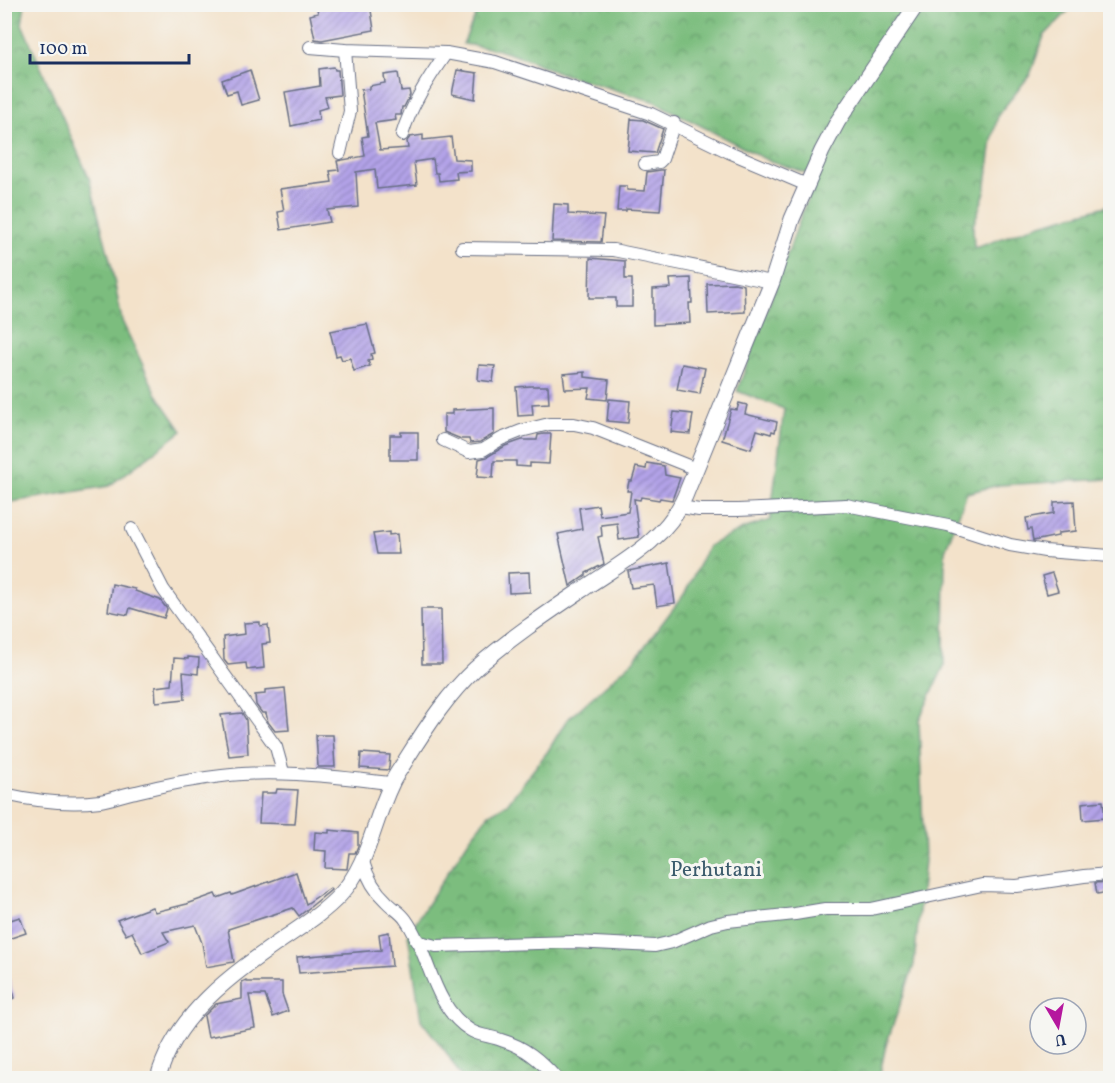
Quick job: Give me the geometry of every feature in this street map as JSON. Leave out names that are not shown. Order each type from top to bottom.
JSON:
[{"type":"street","points":[[158,1078],[172,1041],[189,1018],[223,984],[324,911],[351,883],[363,862],[391,783],[451,696],[477,667],[549,612],[632,557],[660,533],[681,507],[772,282],[792,219],[807,185],[838,120],[917,4]]},
{"type":"street","points":[[310,47],[446,53],[495,62],[674,123],[729,152],[807,185]]},
{"type":"street","points":[[340,153],[350,111],[345,50]]},
{"type":"street","points":[[402,135],[407,118],[418,97],[446,53]]},
{"type":"street","points":[[645,164],[659,162],[662,159],[674,123]]},
{"type":"street","points":[[462,248],[613,250],[772,282]]},
{"type":"street","points":[[443,440],[469,452],[483,450],[521,431],[549,424],[574,424],[593,428],[617,440],[696,469]]},
{"type":"street","points":[[681,507],[699,510],[738,510],[846,505],[948,525],[1022,547],[1110,556]]},
{"type":"street","points":[[132,528],[163,589],[276,747],[283,772]]},
{"type":"street","points":[[4,794],[47,801],[102,801],[196,779],[283,772],[391,783]]},
{"type":"street","points":[[363,862],[371,882],[385,901],[405,919],[436,987],[445,1003],[460,1021],[475,1033],[528,1051],[556,1078]]},
{"type":"street","points":[[416,941],[436,946],[574,942],[655,946],[728,921],[825,909],[871,909],[982,885],[1017,886],[1110,874]]},
{"type":"green space","points":[[25,4],[22,24],[89,178],[111,264],[122,321],[156,393],[182,431],[109,486],[5,503],[4,5]]},
{"type":"green space","name":"Perhutani","points":[[474,5],[1074,5],[1044,36],[1030,75],[998,115],[985,192],[973,226],[974,248],[1037,225],[1110,205],[1110,479],[999,485],[967,493],[945,551],[944,666],[919,720],[924,860],[914,965],[886,1045],[879,1078],[462,1078],[446,1052],[421,1020],[408,934],[470,838],[489,814],[507,804],[548,751],[566,721],[635,659],[685,593],[708,546],[743,529],[770,520],[784,409],[737,391],[811,189],[818,177],[765,159],[655,102],[560,73],[495,49],[463,44],[478,10]]},
{"type":"building","points":[[316,4],[370,4],[374,30],[322,40],[315,39],[310,15],[318,13]]},
{"type":"building","points":[[334,67],[338,70],[340,95],[325,97],[328,107],[318,110],[319,120],[291,126],[285,92],[320,86],[319,69]]},
{"type":"building","points":[[250,70],[259,100],[241,105],[237,91],[227,94],[222,80]]},
{"type":"building","points":[[457,70],[477,73],[475,99],[452,94]]},
{"type":"building","points":[[398,73],[401,91],[409,90],[410,95],[402,107],[401,115],[395,115],[396,120],[375,123],[380,150],[408,148],[407,141],[410,137],[423,135],[423,140],[451,137],[454,159],[471,160],[471,171],[456,172],[457,179],[439,181],[433,159],[414,162],[417,185],[377,189],[375,169],[356,172],[358,207],[327,210],[330,222],[281,230],[278,212],[284,211],[280,189],[332,182],[330,171],[339,170],[337,161],[365,156],[362,137],[368,136],[361,90],[385,83],[384,75]]},
{"type":"building","points":[[631,119],[643,120],[663,129],[655,153],[628,151]]},
{"type":"building","points":[[664,170],[660,211],[626,209],[626,211],[617,211],[619,186],[627,186],[627,190],[645,191],[647,172]]},
{"type":"building","points":[[554,204],[568,205],[568,214],[604,216],[601,242],[552,241]]},
{"type":"building","points":[[590,258],[625,261],[625,279],[632,279],[632,307],[616,307],[616,298],[589,298]]},
{"type":"building","points":[[691,278],[690,323],[653,325],[653,289],[671,288],[670,279]]},
{"type":"building","points":[[707,284],[744,285],[745,312],[708,314]]},
{"type":"building","points":[[367,324],[375,353],[371,354],[372,359],[368,361],[370,366],[354,371],[350,358],[342,360],[340,355],[336,356],[330,331]]},
{"type":"building","points":[[682,364],[705,368],[700,394],[677,390]]},
{"type":"building","points":[[479,365],[495,366],[493,382],[478,380]]},
{"type":"building","points":[[585,372],[585,377],[609,380],[607,400],[588,398],[590,388],[565,389],[563,374]]},
{"type":"building","points":[[548,386],[549,403],[532,404],[533,415],[518,416],[516,387]]},
{"type":"building","points":[[609,399],[630,401],[628,423],[607,421]]},
{"type":"building","points":[[739,403],[747,405],[745,414],[777,422],[775,432],[772,431],[771,434],[757,430],[751,449],[722,440],[731,409],[737,410]]},
{"type":"building","points":[[494,408],[494,434],[480,442],[470,443],[469,439],[461,439],[444,432],[444,414],[452,414],[452,410]]},
{"type":"building","points":[[674,412],[693,414],[690,434],[671,432]]},
{"type":"building","points":[[401,432],[418,432],[418,460],[390,460],[390,435],[401,435]]},
{"type":"building","points":[[551,434],[549,464],[530,463],[530,467],[516,466],[516,461],[494,461],[493,478],[477,477],[479,459],[522,440],[537,440],[538,435]]},
{"type":"building","points":[[647,463],[664,466],[665,475],[680,478],[672,500],[641,497],[640,500],[634,499],[639,537],[619,540],[617,523],[601,525],[602,536],[598,537],[604,564],[586,573],[570,586],[558,534],[582,529],[579,508],[598,505],[600,516],[628,512],[631,491],[627,491],[629,481],[632,481],[636,467],[646,469]]},
{"type":"building","points":[[1074,501],[1076,531],[1058,533],[1058,536],[1033,541],[1026,518],[1054,513],[1054,502]]},
{"type":"building","points":[[389,532],[389,535],[397,534],[399,554],[377,554],[373,534]]},
{"type":"building","points":[[669,563],[675,603],[657,606],[654,585],[631,588],[628,571]]},
{"type":"building","points":[[529,572],[530,592],[509,593],[508,573]]},
{"type":"building","points":[[1052,573],[1058,591],[1047,594],[1042,576]]},
{"type":"building","points":[[112,584],[135,589],[135,591],[160,600],[167,609],[164,618],[130,608],[128,615],[108,611]]},
{"type":"building","points":[[421,609],[441,609],[442,664],[422,664]]},
{"type":"building","points":[[260,622],[260,626],[268,625],[270,643],[262,644],[264,668],[247,670],[246,663],[228,665],[224,660],[223,637],[245,634],[244,623]]},
{"type":"building","points":[[188,657],[199,658],[198,674],[183,672],[185,699],[156,702],[155,687],[172,685],[174,658],[188,659]]},
{"type":"building","points":[[285,688],[289,730],[275,731],[268,722],[266,713],[262,713],[256,705],[255,695],[265,694],[265,690]]},
{"type":"building","points":[[242,713],[246,720],[248,754],[229,756],[221,715]]},
{"type":"building","points":[[316,735],[333,735],[335,767],[318,767]]},
{"type":"building","points":[[361,753],[390,755],[388,770],[360,768]]},
{"type":"building","points":[[277,789],[298,790],[295,824],[259,823],[261,793],[276,793]]},
{"type":"building","points":[[1103,801],[1105,818],[1083,820],[1082,803]]},
{"type":"building","points":[[329,830],[358,833],[358,846],[355,853],[349,853],[347,869],[325,868],[326,851],[314,850],[315,832],[329,833]]},
{"type":"building","points":[[296,872],[306,904],[330,888],[331,890],[299,916],[293,908],[228,929],[234,962],[206,967],[202,943],[195,925],[163,932],[169,942],[142,953],[132,932],[126,935],[117,920],[152,907],[155,912],[215,894],[217,898],[231,893],[232,895]]},
{"type":"building","points":[[1110,882],[1110,892],[1097,894],[1095,883]]},
{"type":"building","points":[[20,917],[26,933],[8,939],[4,922]]},
{"type":"building","points":[[389,932],[392,966],[299,973],[297,957],[381,950],[379,934]]},
{"type":"building","points":[[6,970],[15,998],[4,1001],[4,971]]},
{"type":"building","points":[[246,980],[247,982],[282,982],[282,994],[288,1011],[273,1017],[265,995],[249,995],[255,1028],[208,1037],[204,1016],[216,1004],[242,999],[242,982]]}]
